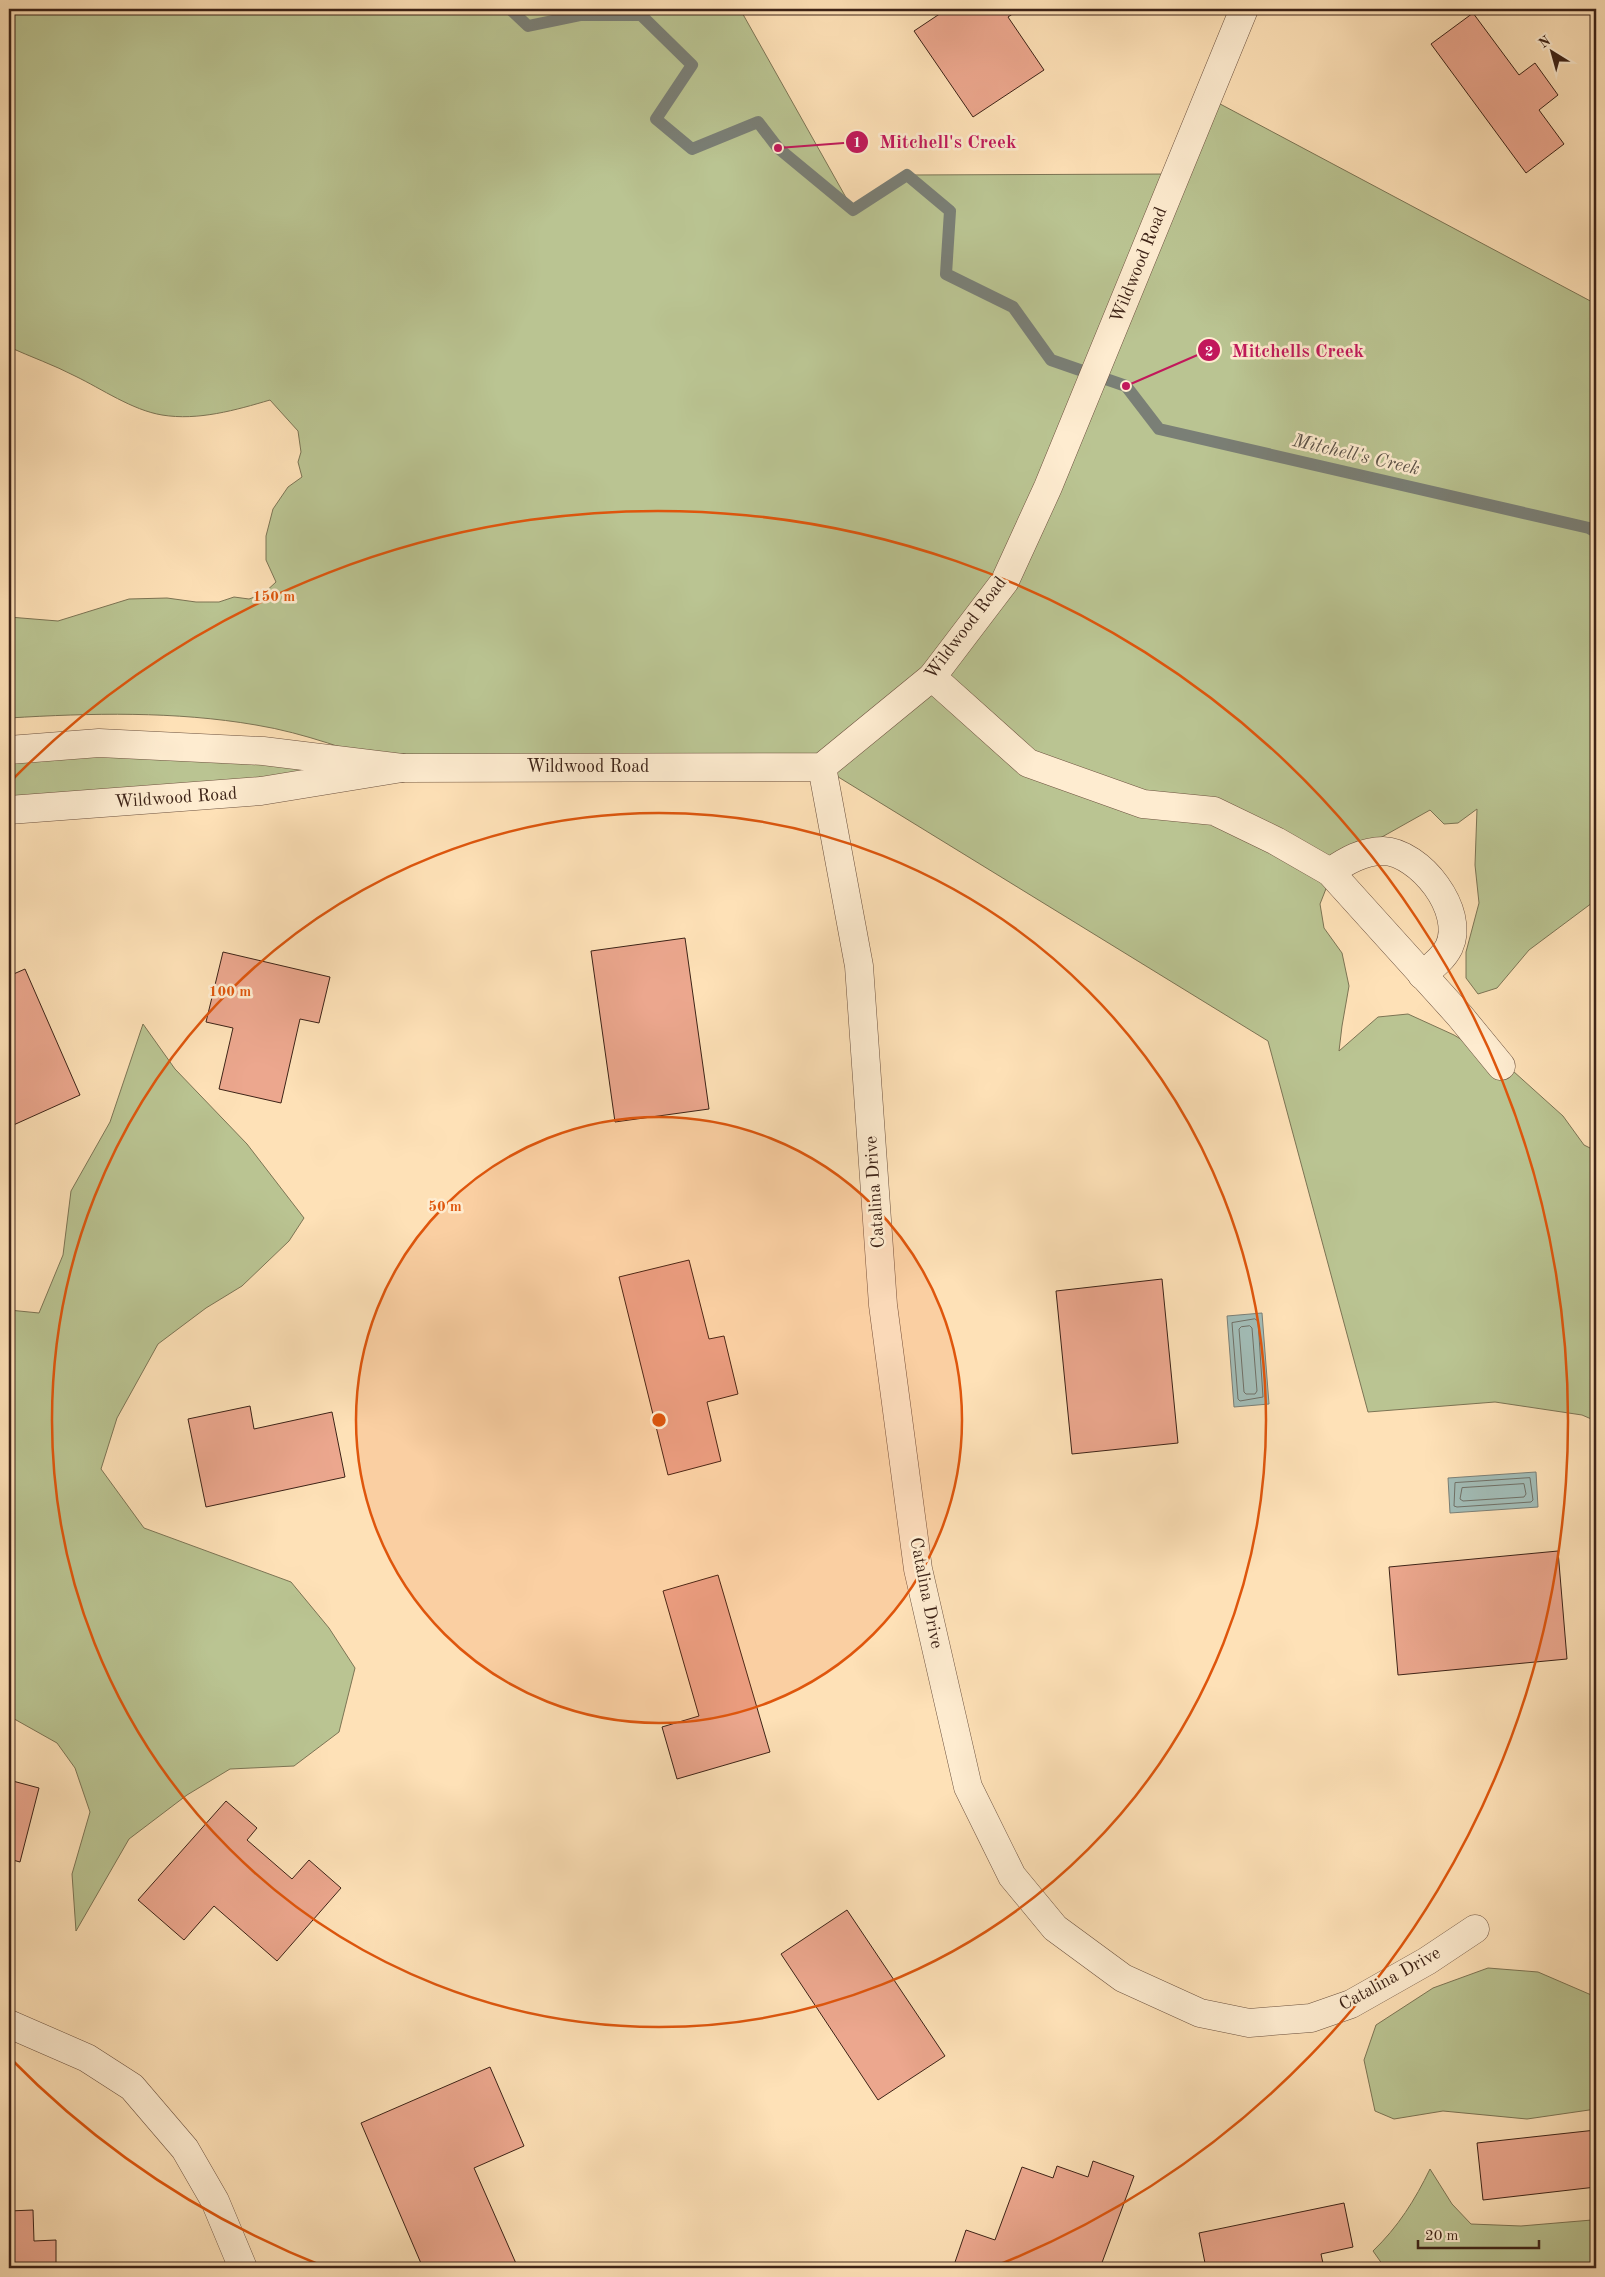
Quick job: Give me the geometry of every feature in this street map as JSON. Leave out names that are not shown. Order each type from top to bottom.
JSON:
[{"type":"street","name":"Wildwood Road","points":[[9,750],[99,743],[263,751],[402,768],[822,767],[932,677],[1005,581],[1048,487],[1244,9]]},
{"type":"street","points":[[932,677],[1028,763],[1143,804],[1214,811],[1276,841],[1330,872],[1501,1066]]},
{"type":"street","name":"Catalina Drive","points":[[822,767],[859,966],[883,1305],[918,1568],[968,1787],[1012,1876],[1055,1928],[1123,1978],[1200,2013],[1249,2023],[1311,2018],[1351,2004],[1427,1961],[1475,1929]]},
{"type":"street","name":"Wildwood Road","points":[[9,810],[261,791],[402,768]]},
{"type":"street","points":[[1330,872],[1349,859],[1370,852],[1384,851],[1407,858],[1424,872],[1439,890],[1448,908],[1453,928],[1449,946],[1439,961],[1422,975]]},
{"type":"street","points":[[9,2024],[87,2058],[132,2087],[185,2149],[215,2201],[243,2268]]},
{"type":"green space","points":[[9,9],[740,9],[853,210],[907,175],[1175,174],[1207,97],[1596,304],[1596,900],[1529,950],[1497,988],[1478,994],[1466,978],[1466,952],[1479,903],[1475,865],[1477,809],[1458,823],[1444,824],[1430,810],[1357,851],[1329,881],[1320,904],[1324,928],[1342,953],[1349,986],[1339,1051],[1378,1017],[1408,1014],[1454,1035],[1513,1071],[1563,1116],[1584,1145],[1596,1151],[1596,1421],[1582,1415],[1495,1402],[1368,1412],[1268,1041],[822,767],[402,768],[9,810],[9,750],[398,767],[328,743],[274,728],[225,720],[133,714],[9,718],[9,617],[58,621],[129,599],[167,598],[196,602],[219,602],[234,597],[249,599],[263,594],[276,582],[266,560],[266,536],[273,509],[288,487],[302,477],[298,462],[301,452],[298,431],[270,400],[203,416],[162,415],[128,404],[67,372],[9,347]]},
{"type":"green space","points":[[143,1024],[175,1069],[247,1144],[304,1218],[289,1241],[242,1286],[206,1308],[158,1344],[117,1418],[101,1469],[144,1528],[291,1582],[329,1628],[355,1668],[339,1732],[294,1766],[230,1769],[187,1795],[129,1839],[76,1931],[72,1874],[90,1812],[75,1768],[57,1743],[9,1716],[9,1310],[39,1313],[63,1255],[71,1191],[110,1122]]},
{"type":"green space","points":[[1488,1968],[1538,1972],[1596,1997],[1596,2109],[1527,2119],[1443,2111],[1394,2119],[1375,2111],[1364,2060],[1376,2025],[1433,1988]]},
{"type":"green space","points":[[1430,2169],[1452,2204],[1471,2224],[1521,2226],[1592,2220],[1596,2218],[1596,2268],[1385,2268],[1373,2251],[1405,2213]]},
{"type":"water","points":[[1262,1313],[1269,1404],[1234,1407],[1227,1316]]},
{"type":"water","points":[[1536,1472],[1538,1507],[1450,1513],[1448,1478]]},
{"type":"building","points":[[947,9],[1020,9],[1008,17],[1044,70],[973,117],[914,31]]},
{"type":"building","points":[[1473,13],[1519,75],[1535,63],[1558,95],[1539,110],[1564,144],[1526,173],[1431,44]]},
{"type":"building","points":[[685,938],[709,1109],[615,1122],[591,951]]},
{"type":"building","points":[[223,952],[330,977],[319,1023],[300,1019],[281,1103],[219,1089],[233,1028],[206,1022]]},
{"type":"building","points":[[25,969],[80,1095],[9,1127],[9,976]]},
{"type":"building","points":[[689,1260],[709,1339],[724,1336],[738,1394],[707,1402],[721,1461],[668,1475],[619,1277]]},
{"type":"building","points":[[1162,1279],[1178,1443],[1072,1454],[1056,1291]]},
{"type":"building","points":[[250,1406],[254,1429],[332,1412],[345,1477],[206,1507],[188,1419]]},
{"type":"building","points":[[1558,1551],[1567,1659],[1398,1675],[1389,1567]]},
{"type":"building","points":[[718,1575],[770,1752],[677,1779],[662,1727],[699,1716],[663,1591]]},
{"type":"building","points":[[9,1780],[39,1788],[20,1862],[9,1859]]},
{"type":"building","points":[[226,1801],[257,1828],[247,1840],[292,1879],[309,1860],[341,1888],[277,1961],[214,1906],[184,1940],[138,1900]]},
{"type":"building","points":[[847,1910],[945,2056],[878,2100],[781,1954]]},
{"type":"building","points":[[490,2067],[524,2146],[474,2168],[518,2268],[423,2268],[361,2123]]},
{"type":"building","points":[[1596,2130],[1596,2187],[1483,2200],[1477,2143]]},
{"type":"building","points":[[1093,2161],[1134,2176],[1100,2268],[953,2268],[966,2230],[995,2240],[1022,2167],[1053,2178],[1057,2166],[1088,2177]]},
{"type":"building","points":[[1344,2203],[1353,2247],[1321,2254],[1324,2268],[1206,2268],[1199,2233]]},
{"type":"building","points":[[33,2210],[34,2241],[56,2240],[56,2268],[9,2268],[9,2211]]},
{"type":"waterway","name":"Mitchell's Creek","points":[[510,9],[528,26],[581,15],[641,15],[692,65],[656,119],[692,149],[758,122],[778,148],[853,210],[907,175],[950,211],[946,274],[1013,307],[1051,360],[1126,386],[1159,429],[1589,528],[1596,532]]},
{"type":"place","name":"Mitchell's Creek","points":[[778,148]]},
{"type":"place","name":"Mitchells Creek","points":[[1126,386]]}]
